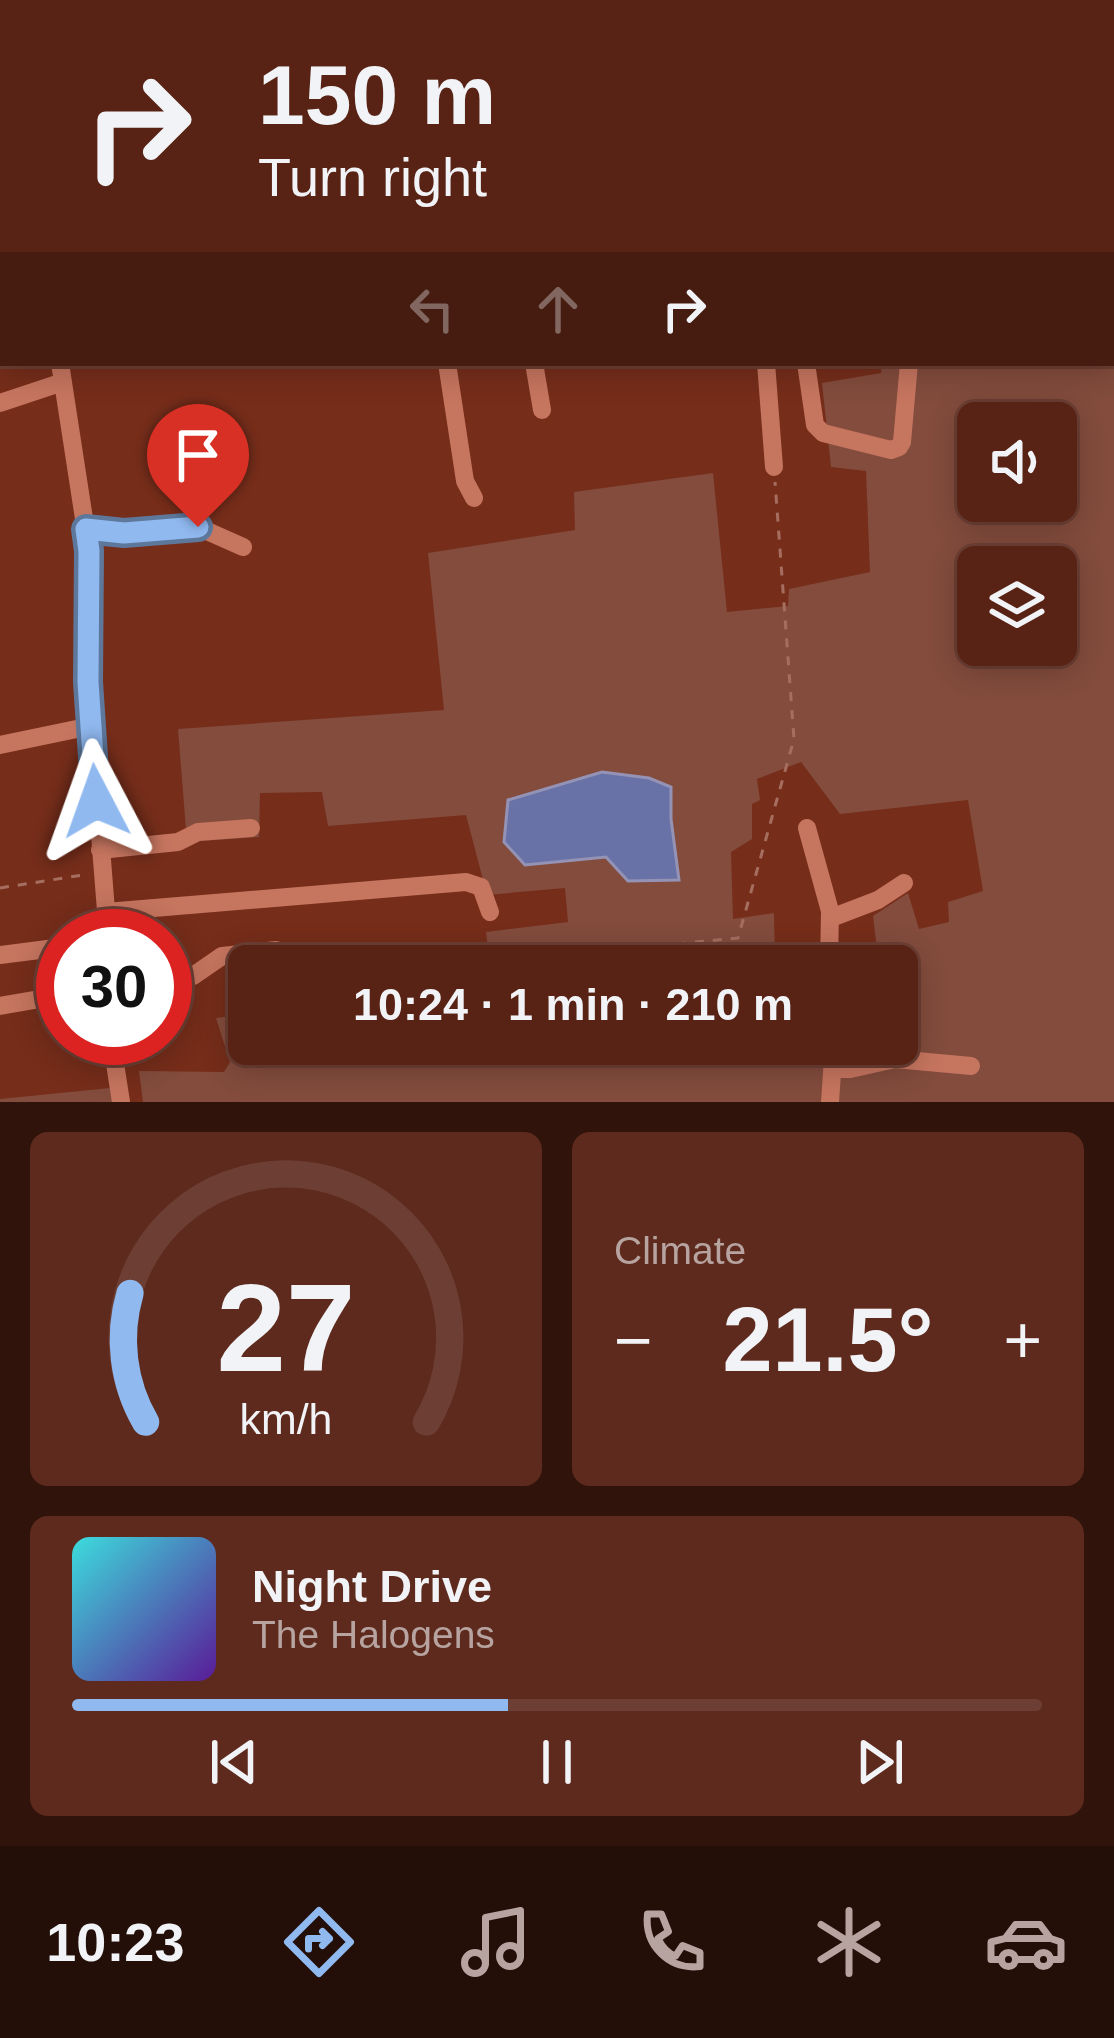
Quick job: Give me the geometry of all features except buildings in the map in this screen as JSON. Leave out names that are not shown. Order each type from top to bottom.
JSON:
[{"type":"street","points":[[446,366],[465,481],[474,498]]},
{"type":"street","points":[[535,366],[542,410]]},
{"type":"street","points":[[766,366],[774,467]]},
{"type":"street","points":[[806,366],[815,425],[824,433],[891,450],[902,442],[909,366]]},
{"type":"street","points":[[0,403],[62,372],[89,551],[84,717],[106,909]]},
{"type":"street","points":[[86,529],[124,533],[198,527],[243,547]]},
{"type":"street","points":[[0,745],[84,717]]},
{"type":"street","points":[[100,850],[178,842],[198,832],[251,828]]},
{"type":"street","points":[[807,828],[824,881],[830,945]]},
{"type":"street","points":[[152,909],[466,882],[482,886],[490,912]]},
{"type":"street","points":[[831,918],[878,900],[904,883]]},
{"type":"street","points":[[0,956],[36,950]]},
{"type":"street","points":[[192,976],[228,955]]},
{"type":"street","points":[[0,1006],[36,999]]},
{"type":"street","points":[[832,1070],[895,1059],[971,1066]]},
{"type":"street","points":[[115,1065],[121,1102]]},
{"type":"street","points":[[830,1102],[832,1065]]},
{"type":"path","points":[[664,945],[738,938],[794,739],[774,467]]},
{"type":"path","points":[[0,888],[102,872]]},
{"type":"shaded area","points":[[882,366],[1114,366],[1114,1102],[143,1102],[139,1071],[224,1072],[228,1065],[918,1065],[918,945],[876,945],[873,916],[908,893],[919,929],[949,922],[948,902],[983,891],[968,800],[840,814],[801,762],[757,779],[760,800],[752,804],[752,839],[731,852],[733,919],[774,913],[775,945],[488,945],[486,932],[568,922],[565,888],[487,895],[466,815],[328,826],[322,792],[260,793],[259,837],[187,842],[178,729],[444,710],[428,553],[575,530],[574,492],[713,473],[727,612],[788,606],[789,589],[870,572],[866,471],[831,467],[822,383],[881,373]]},
{"type":"shaded area","points":[[228,1017],[228,1056],[216,1018]]},
{"type":"shaded area","points":[[120,1087],[121,1102],[0,1102],[0,1099]]},
{"type":"water","points":[[602,772],[649,778],[671,787],[679,880],[628,881],[606,857],[525,865],[504,842],[508,800]]},
{"type":"route","points":[[96,801],[88,682],[86,529],[124,533],[198,527]]}]
